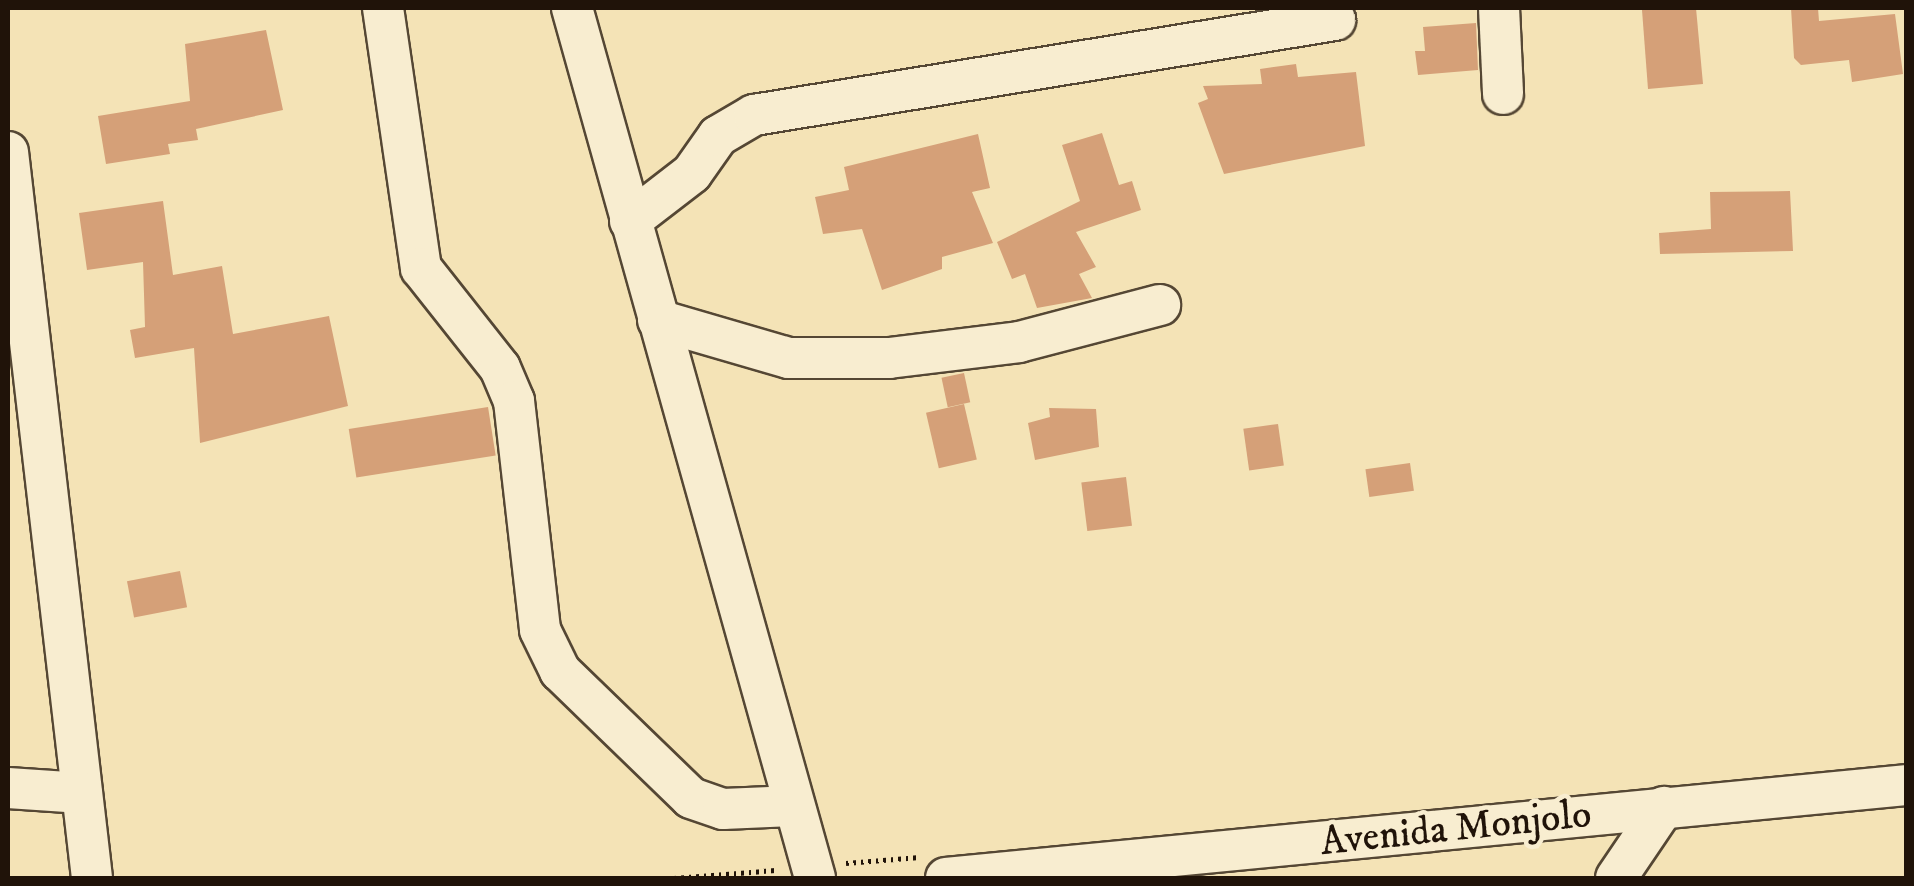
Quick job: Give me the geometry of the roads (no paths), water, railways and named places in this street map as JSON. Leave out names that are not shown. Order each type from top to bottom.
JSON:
[{"type":"street","points":[[383,8],[421,268],[430,287],[500,368],[514,402],[540,630],[560,671],[691,798],[723,809],[792,806]]},
{"type":"street","points":[[572,8],[815,878]]},
{"type":"street","points":[[1499,8],[1503,94]]},
{"type":"street","points":[[630,221],[692,173],[718,136],[754,115],[1334,20]]},
{"type":"street","points":[[8,152],[92,878]]},
{"type":"street","points":[[658,320],[790,358],[889,358],[1019,342],[1160,305]]},
{"type":"street","name":"Avenida Monjolo","points":[[946,878],[1906,784]]},
{"type":"street","points":[[8,788],[82,793]]},
{"type":"street","points":[[1616,878],[1664,807]]}]
